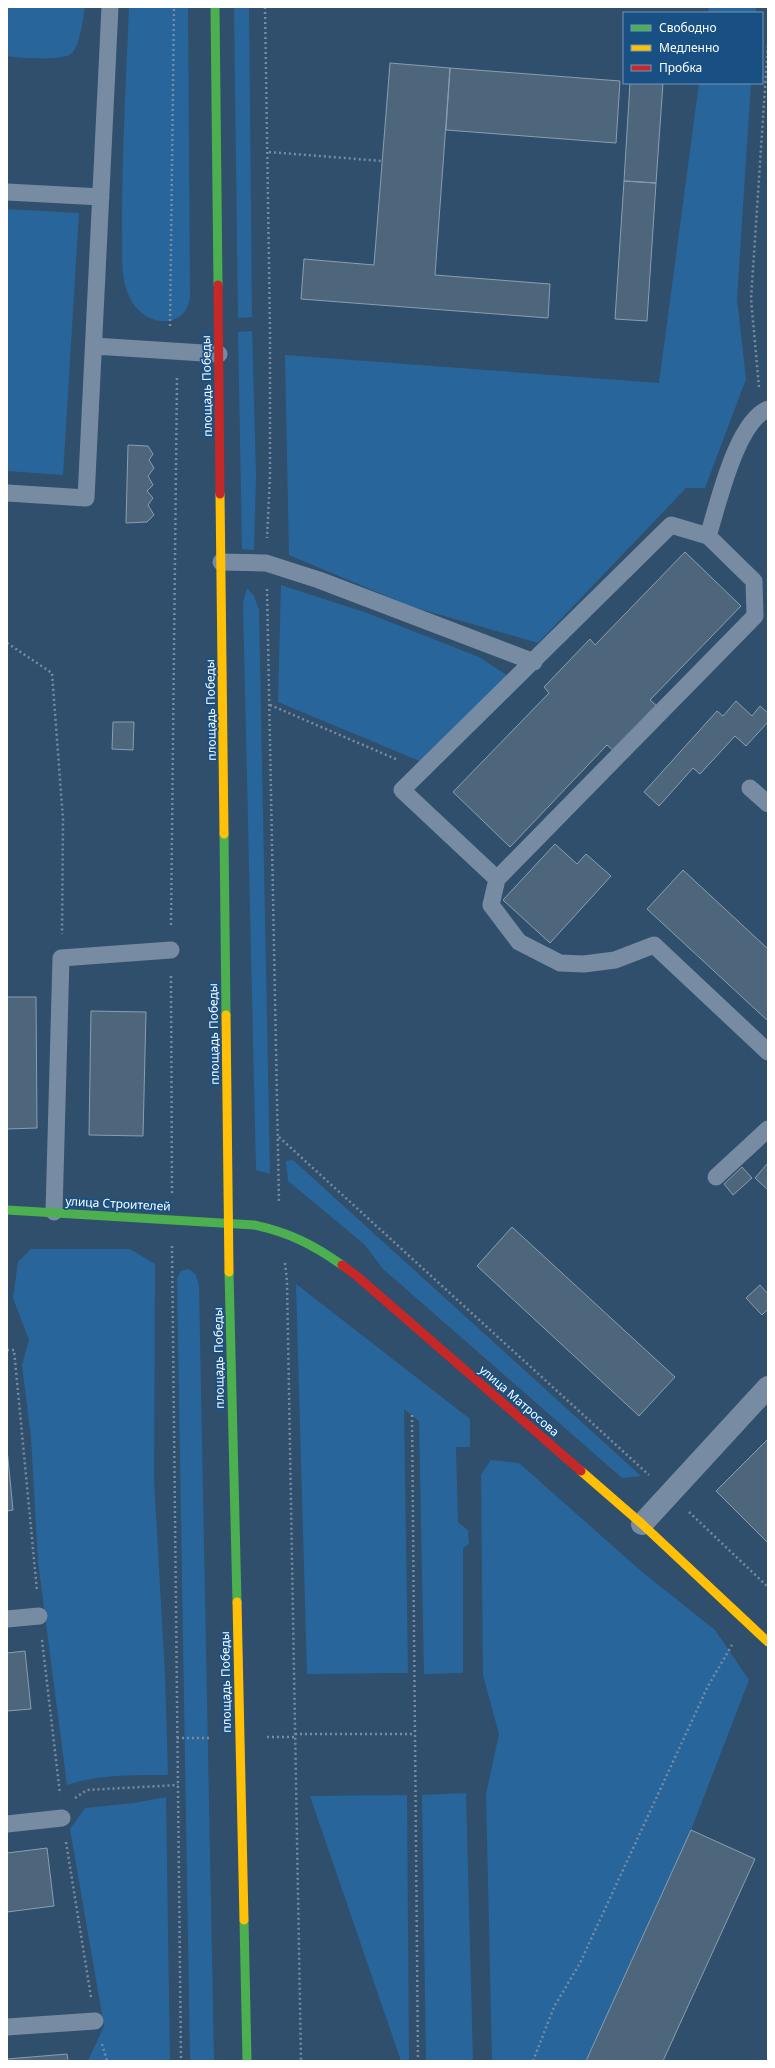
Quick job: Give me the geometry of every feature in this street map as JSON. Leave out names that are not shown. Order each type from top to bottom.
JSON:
[{"type":"street","name":"площадь Победы","points":[[215,7],[228,1222],[247,2061]]},
{"type":"street","name":"улица Строителей","points":[[7,1210],[228,1222]]},
{"type":"street","name":"улица Матросова","points":[[228,1222],[280,1231],[315,1246],[358,1277],[642,1524],[768,1642]]},
{"type":"street","points":[[642,1524],[768,1387]]},
{"type":"lane","points":[[7,492],[86,498],[110,7]]},
{"type":"lane","points":[[7,192],[101,197]]},
{"type":"lane","points":[[94,346],[219,354]]},
{"type":"lane","points":[[708,536],[733,458],[746,430],[765,410]]},
{"type":"lane","points":[[497,879],[402,790],[534,662],[671,525],[708,536],[754,582],[755,616],[497,879],[491,905],[519,942],[560,963],[584,964],[615,960],[654,945],[768,1052]]},
{"type":"lane","points":[[221,562],[266,563],[319,580],[534,662]]},
{"type":"lane","points":[[750,788],[768,804]]},
{"type":"lane","points":[[54,1212],[61,958],[171,950]]},
{"type":"lane","points":[[716,1177],[768,1129]]},
{"type":"lane","points":[[7,1619],[39,1616]]},
{"type":"lane","points":[[7,1824],[62,1818]]},
{"type":"lane","points":[[7,2027],[95,2021]]},
{"type":"path","points":[[174,7],[170,351],[177,375],[171,950],[172,1219],[181,2061]]},
{"type":"path","points":[[265,7],[269,152],[270,476],[266,563],[280,1231],[287,1281],[301,2061]]},
{"type":"path","points":[[765,410],[751,299],[768,43]]},
{"type":"path","points":[[269,152],[382,162]]},
{"type":"path","points":[[7,643],[52,673],[63,820],[61,958]]},
{"type":"path","points":[[270,705],[422,770]]},
{"type":"path","points":[[278,1137],[670,1494],[768,1587]]},
{"type":"path","points":[[412,1415],[418,2061]]},
{"type":"path","points":[[533,2061],[554,2007],[580,1963],[708,1686],[745,1621]]},
{"type":"path","points":[[295,1734],[415,1734]]},
{"type":"path","points":[[62,1818],[95,2021],[108,2061]]},
{"type":"shaded area","points":[[7,7],[85,7],[81,32],[77,45],[71,54],[59,58],[7,56]]},
{"type":"shaded area","points":[[129,7],[188,7],[190,298],[188,306],[182,314],[172,320],[165,321],[153,319],[142,313],[130,298],[124,281],[122,263],[122,226],[124,116]]},
{"type":"shaded area","points":[[234,7],[249,7],[252,317],[238,318]]},
{"type":"shaded area","points":[[709,7],[756,7],[756,12],[708,12]]},
{"type":"shaded area","points":[[699,84],[751,84],[737,299],[746,379],[705,488],[686,488],[538,643],[410,606],[289,555],[285,355],[659,383]]},
{"type":"shaded area","points":[[7,209],[79,213],[63,475],[7,471]]},
{"type":"shaded area","points":[[252,331],[256,475],[254,550],[242,549],[238,332]]},
{"type":"shaded area","points":[[281,585],[367,613],[479,657],[508,676],[422,762],[278,702]]},
{"type":"shaded area","points":[[247,588],[254,596],[259,610],[270,1174],[256,1170],[243,603]]},
{"type":"shaded area","points":[[293,1160],[641,1476],[622,1478],[383,1269],[364,1244],[288,1181],[286,1161]]},
{"type":"shaded area","points":[[31,1249],[130,1249],[155,1264],[154,1479],[165,1675],[168,1775],[104,1777],[79,1781],[67,1785],[38,1562],[31,1438],[22,1365],[29,1340],[13,1298],[18,1262]]},
{"type":"shaded area","points":[[189,1269],[196,1275],[199,1286],[214,2061],[190,2061],[177,1278],[181,1271]]},
{"type":"shaded area","points":[[296,1284],[470,1419],[470,1447],[456,1447],[458,1522],[468,1530],[469,1544],[463,1548],[463,1673],[424,1674],[419,1421],[404,1409],[408,1673],[307,1674]]},
{"type":"shaded area","points":[[491,1460],[519,1463],[641,1571],[715,1630],[749,1680],[691,1830],[586,2061],[492,2061],[486,1794],[499,1734],[483,1675],[481,1475]]},
{"type":"shaded area","points":[[466,1793],[473,2061],[426,2061],[422,1795]]},
{"type":"shaded area","points":[[407,1795],[409,2061],[401,2061],[310,1796]]},
{"type":"shaded area","points":[[166,1797],[170,2061],[88,2061],[104,2026],[70,1829],[85,1808],[134,1803]]},
{"type":"building","points":[[390,63],[450,68],[435,275],[550,284],[548,318],[301,299],[304,259],[374,265]]},
{"type":"building","points":[[450,68],[620,81],[616,143],[446,130]]},
{"type":"building","points":[[630,84],[663,84],[656,183],[624,181]]},
{"type":"building","points":[[624,181],[656,183],[647,321],[615,319]]},
{"type":"building","points":[[128,445],[148,446],[153,454],[149,460],[154,468],[148,476],[153,485],[147,491],[153,498],[148,505],[154,515],[147,522],[126,523]]},
{"type":"building","points":[[685,552],[741,606],[650,700],[657,706],[614,751],[607,745],[510,847],[453,792],[549,693],[544,687],[590,639],[595,645]]},
{"type":"building","points":[[736,701],[752,716],[760,706],[768,713],[768,722],[746,746],[735,736],[700,774],[693,768],[659,806],[644,792],[717,711],[723,716]]},
{"type":"building","points":[[113,722],[134,722],[133,750],[112,749]]},
{"type":"building","points":[[555,844],[577,864],[586,854],[611,876],[550,943],[503,900]]},
{"type":"building","points":[[683,870],[768,949],[768,1021],[647,909]]},
{"type":"building","points":[[7,997],[36,997],[37,1128],[7,1129]]},
{"type":"building","points":[[91,1011],[146,1012],[143,1136],[89,1135]]},
{"type":"building","points":[[767,1164],[768,1165],[768,1190],[755,1178]]},
{"type":"building","points":[[742,1167],[752,1178],[733,1195],[724,1184]]},
{"type":"building","points":[[512,1227],[675,1377],[639,1416],[477,1266]]},
{"type":"building","points":[[760,1285],[768,1294],[768,1309],[762,1315],[746,1298]]},
{"type":"building","points":[[768,1439],[768,1543],[716,1491]]},
{"type":"building","points":[[7,1449],[13,1510],[7,1511]]},
{"type":"building","points":[[25,1651],[31,1709],[7,1711],[7,1653]]},
{"type":"building","points":[[691,1830],[755,1859],[663,2061],[586,2061]]},
{"type":"building","points":[[47,1848],[54,1906],[7,1912],[7,1853]]},
{"type":"building","points":[[67,2054],[68,2061],[7,2061],[7,2059]]},
{"type":"traffic: fast","points":[[215,7],[218,285]]},
{"type":"traffic: fast","points":[[224,834],[226,1015]]},
{"type":"traffic: fast","points":[[7,1210],[254,1225],[300,1240],[321,1251],[342,1265]]},
{"type":"traffic: fast","points":[[229,1272],[237,1602]]},
{"type":"traffic: fast","points":[[244,1920],[247,2061]]},
{"type":"traffic: slow","points":[[220,494],[224,834]]},
{"type":"traffic: slow","points":[[226,1015],[229,1272]]},
{"type":"traffic: slow","points":[[581,1471],[642,1524],[768,1642]]},
{"type":"traffic: slow","points":[[237,1602],[244,1920]]},
{"type":"traffic: jam","points":[[218,285],[220,494]]},
{"type":"traffic: jam","points":[[342,1265],[358,1277],[581,1471]]}]
